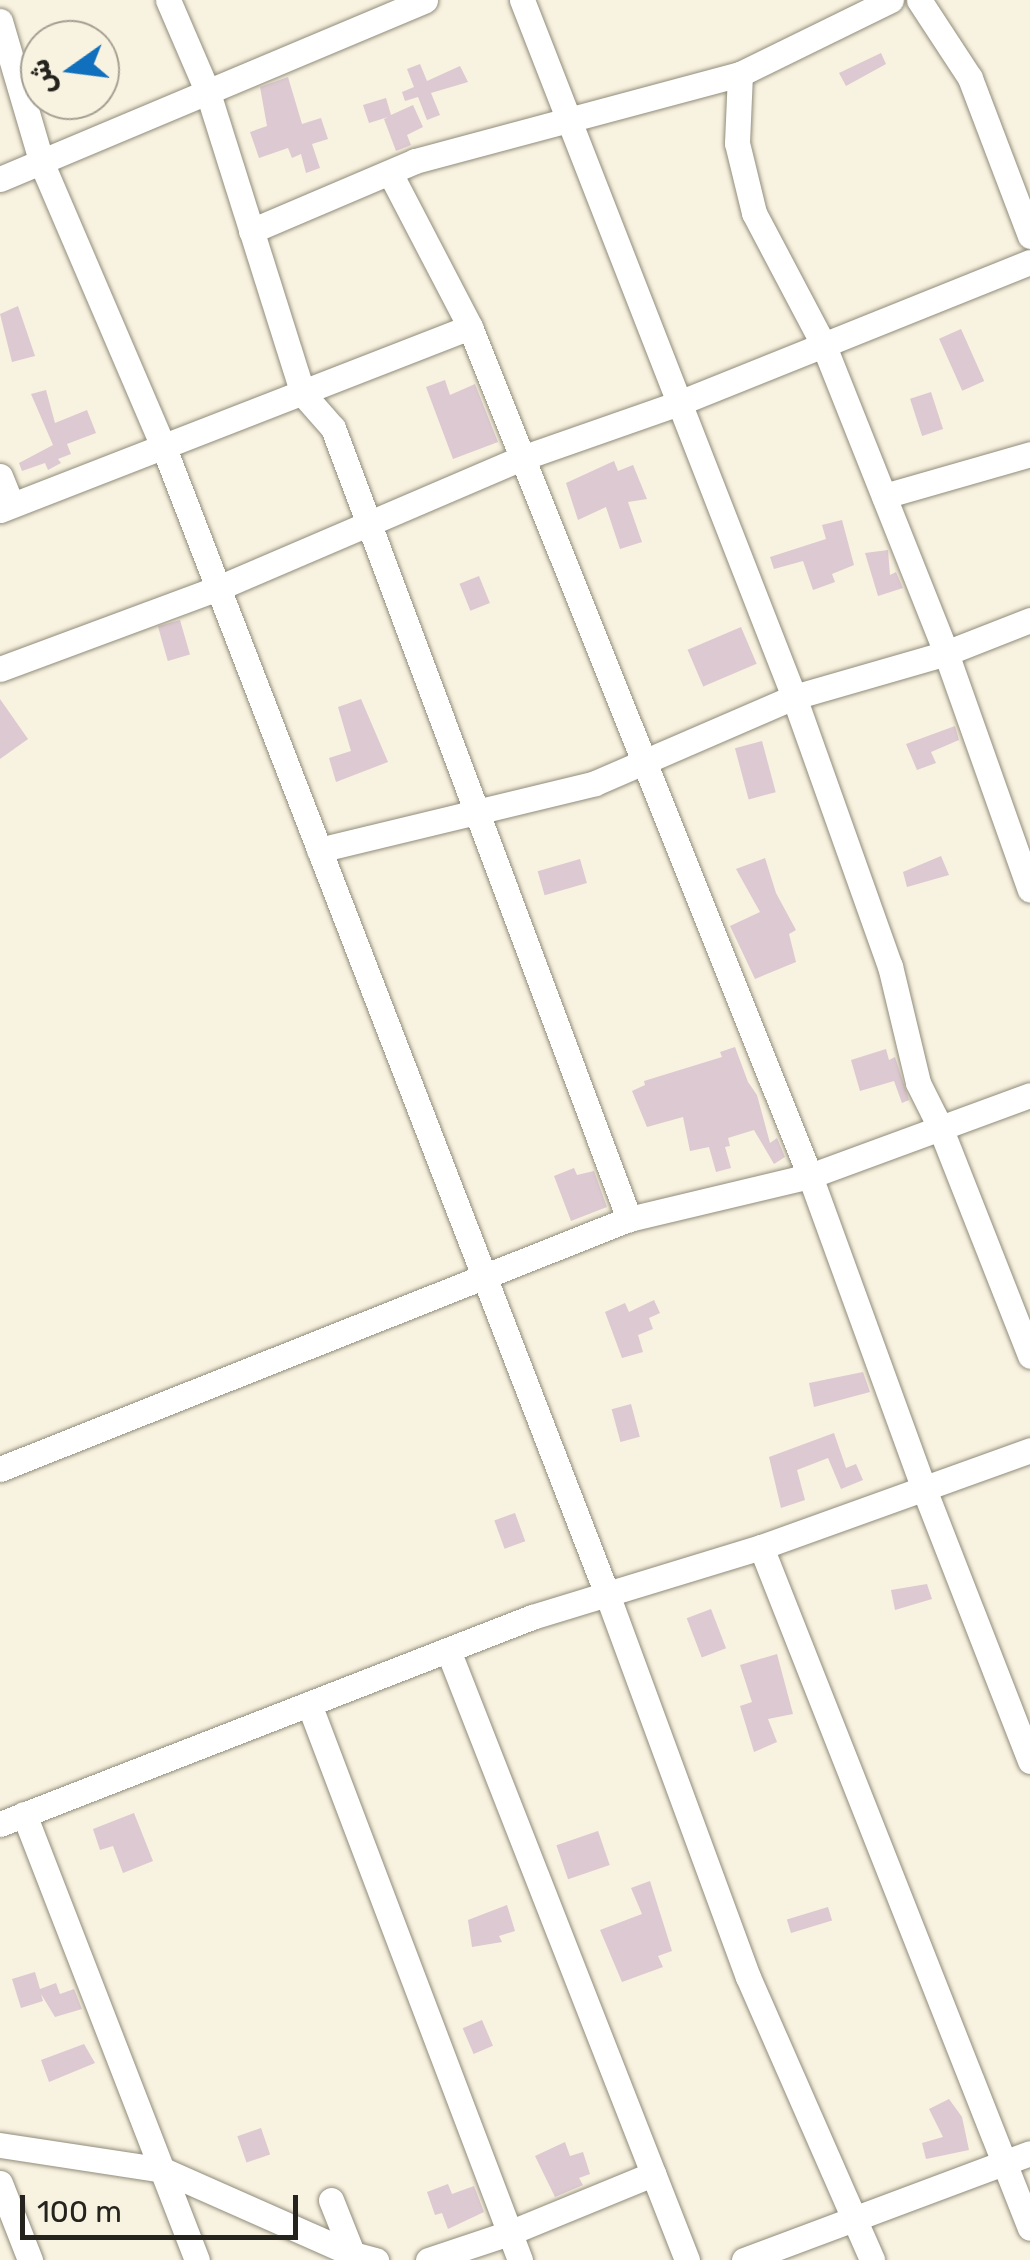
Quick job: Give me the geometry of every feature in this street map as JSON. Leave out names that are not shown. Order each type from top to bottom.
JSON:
[{"type":"street","points":[[168,0],[208,92],[303,394],[333,428],[630,1219]]},
{"type":"street","points":[[0,179],[425,0]]},
{"type":"street","points":[[522,0],[794,697],[890,966],[918,1083],[940,1127],[1030,1356]]},
{"type":"street","points":[[252,231],[415,161],[740,74],[892,0]]},
{"type":"street","points":[[919,0],[970,78],[1030,236]]},
{"type":"street","points":[[0,20],[42,164],[164,448],[607,1594],[748,1977],[872,2260]]},
{"type":"street","points":[[740,74],[737,143],[754,212],[824,346],[946,653],[1030,890]]},
{"type":"street","points":[[390,173],[470,327],[810,1176],[924,1488],[1030,1761]]},
{"type":"street","points":[[0,669],[218,588],[522,458],[679,402],[1030,262]]},
{"type":"street","points":[[0,476],[6,507],[470,327]]},
{"type":"street","points":[[884,496],[1030,454]]},
{"type":"street","points":[[318,850],[594,782],[794,697],[946,653],[1030,620]]},
{"type":"street","points":[[0,1469],[483,1274],[630,1219],[810,1176],[1030,1095]]},
{"type":"street","points":[[197,2260],[12,1819],[448,1650],[607,1594],[762,1547],[1030,1450]]},
{"type":"street","points":[[762,1547],[1030,2228]]},
{"type":"street","points":[[448,1650],[686,2260]]},
{"type":"street","points":[[309,1704],[520,2260]]},
{"type":"street","points":[[0,2145],[162,2170],[361,2258]]},
{"type":"street","points":[[744,2260],[1030,2153]]},
{"type":"street","points":[[428,2260],[510,2233],[653,2174]]},
{"type":"street","points":[[0,2183],[30,2260]]},
{"type":"street","points":[[331,2200],[361,2258]]},
{"type":"building","points":[[881,53],[886,64],[846,86],[839,73]]},
{"type":"building","points":[[420,64],[427,81],[460,66],[468,82],[431,93],[440,115],[427,120],[418,97],[405,101],[402,92],[414,87],[407,69]]},
{"type":"building","points":[[288,77],[302,124],[321,118],[328,139],[312,144],[320,168],[306,173],[301,154],[292,158],[288,148],[259,158],[250,132],[267,126],[260,87]]},
{"type":"building","points":[[386,98],[391,115],[413,105],[423,127],[407,135],[411,145],[396,151],[384,119],[388,117],[369,123],[363,105]]},
{"type":"building","points":[[18,306],[35,356],[12,362],[0,314]]},
{"type":"building","points":[[961,329],[984,381],[962,391],[939,339]]},
{"type":"building","points":[[445,380],[450,395],[475,384],[498,442],[453,459],[426,387]]},
{"type":"building","points":[[46,390],[55,423],[87,410],[96,433],[67,444],[71,454],[58,459],[61,463],[48,470],[45,463],[22,471],[19,463],[53,445],[31,394]]},
{"type":"building","points":[[931,392],[943,429],[922,436],[910,399]]},
{"type":"building","points":[[614,461],[618,471],[633,465],[647,499],[628,502],[642,542],[620,549],[606,507],[578,520],[566,483]]},
{"type":"building","points":[[842,520],[854,565],[832,574],[835,582],[813,590],[803,561],[774,569],[770,557],[826,539],[822,525]]},
{"type":"building","points":[[888,550],[890,575],[896,572],[903,588],[878,596],[865,553]]},
{"type":"building","points":[[479,576],[490,603],[470,611],[460,584]]},
{"type":"building","points":[[180,620],[190,655],[168,661],[158,626]]},
{"type":"building","points":[[741,627],[757,664],[703,686],[688,650]]},
{"type":"building","points":[[0,699],[28,739],[0,759]]},
{"type":"building","points":[[361,699],[388,762],[336,782],[329,758],[351,751],[338,707]]},
{"type":"building","points":[[955,726],[959,740],[931,752],[936,763],[917,770],[906,744]]},
{"type":"building","points":[[762,741],[776,792],[749,799],[735,748]]},
{"type":"building","points":[[941,856],[949,875],[907,887],[903,872]]},
{"type":"building","points":[[765,858],[776,893],[796,930],[789,934],[796,962],[755,979],[730,926],[760,912],[736,869]]},
{"type":"building","points":[[580,859],[587,883],[545,895],[538,871]]},
{"type":"building","points":[[735,1047],[757,1095],[770,1143],[777,1138],[785,1157],[774,1164],[754,1130],[728,1138],[730,1146],[725,1147],[731,1168],[716,1172],[709,1147],[690,1151],[683,1117],[647,1127],[632,1091],[645,1085],[644,1081],[722,1057],[720,1052]]},
{"type":"building","points":[[886,1049],[889,1060],[895,1057],[909,1100],[902,1103],[894,1081],[860,1091],[851,1060]]},
{"type":"building","points":[[574,1168],[577,1175],[594,1171],[607,1207],[571,1221],[554,1176]]},
{"type":"building","points":[[654,1300],[660,1313],[649,1318],[653,1329],[638,1335],[643,1352],[622,1358],[605,1312],[625,1303],[629,1312]]},
{"type":"building","points":[[863,1372],[870,1392],[814,1407],[809,1383]]},
{"type":"building","points":[[631,1404],[640,1437],[620,1442],[612,1409]]},
{"type":"building","points":[[834,1433],[846,1468],[856,1464],[863,1480],[841,1489],[828,1458],[797,1470],[805,1500],[781,1508],[769,1457]]},
{"type":"building","points":[[515,1513],[525,1541],[505,1549],[494,1521]]},
{"type":"building","points":[[927,1584],[932,1599],[895,1610],[891,1590]]},
{"type":"building","points":[[711,1609],[726,1648],[702,1658],[687,1618]]},
{"type":"building","points":[[777,1654],[793,1714],[768,1719],[777,1742],[754,1752],[740,1706],[752,1702],[740,1665]]},
{"type":"building","points":[[134,1813],[153,1861],[123,1873],[113,1846],[100,1850],[93,1829]]},
{"type":"building","points":[[598,1831],[610,1865],[568,1879],[556,1845]]},
{"type":"building","points":[[650,1881],[672,1951],[658,1956],[663,1967],[622,1982],[600,1930],[642,1914],[631,1888]]},
{"type":"building","points":[[507,1905],[515,1931],[499,1936],[502,1942],[472,1947],[468,1920]]},
{"type":"building","points":[[828,1907],[832,1920],[791,1933],[787,1920]]},
{"type":"building","points":[[35,1972],[40,1989],[56,1983],[60,1994],[74,1989],[82,2009],[55,2017],[41,1994],[43,2001],[21,2008],[12,1979]]},
{"type":"building","points":[[482,2020],[493,2046],[474,2054],[463,2028]]},
{"type":"building","points":[[84,2044],[95,2063],[49,2082],[41,2060]]},
{"type":"building","points":[[949,2099],[962,2117],[969,2150],[926,2159],[922,2143],[943,2137],[929,2109]]},
{"type":"building","points":[[261,2128],[270,2154],[246,2163],[237,2136]]},
{"type":"building","points":[[565,2142],[570,2156],[583,2152],[590,2174],[579,2178],[583,2185],[555,2197],[535,2156]]},
{"type":"building","points":[[448,2184],[452,2194],[474,2186],[484,2212],[448,2229],[442,2213],[435,2215],[427,2192]]}]
